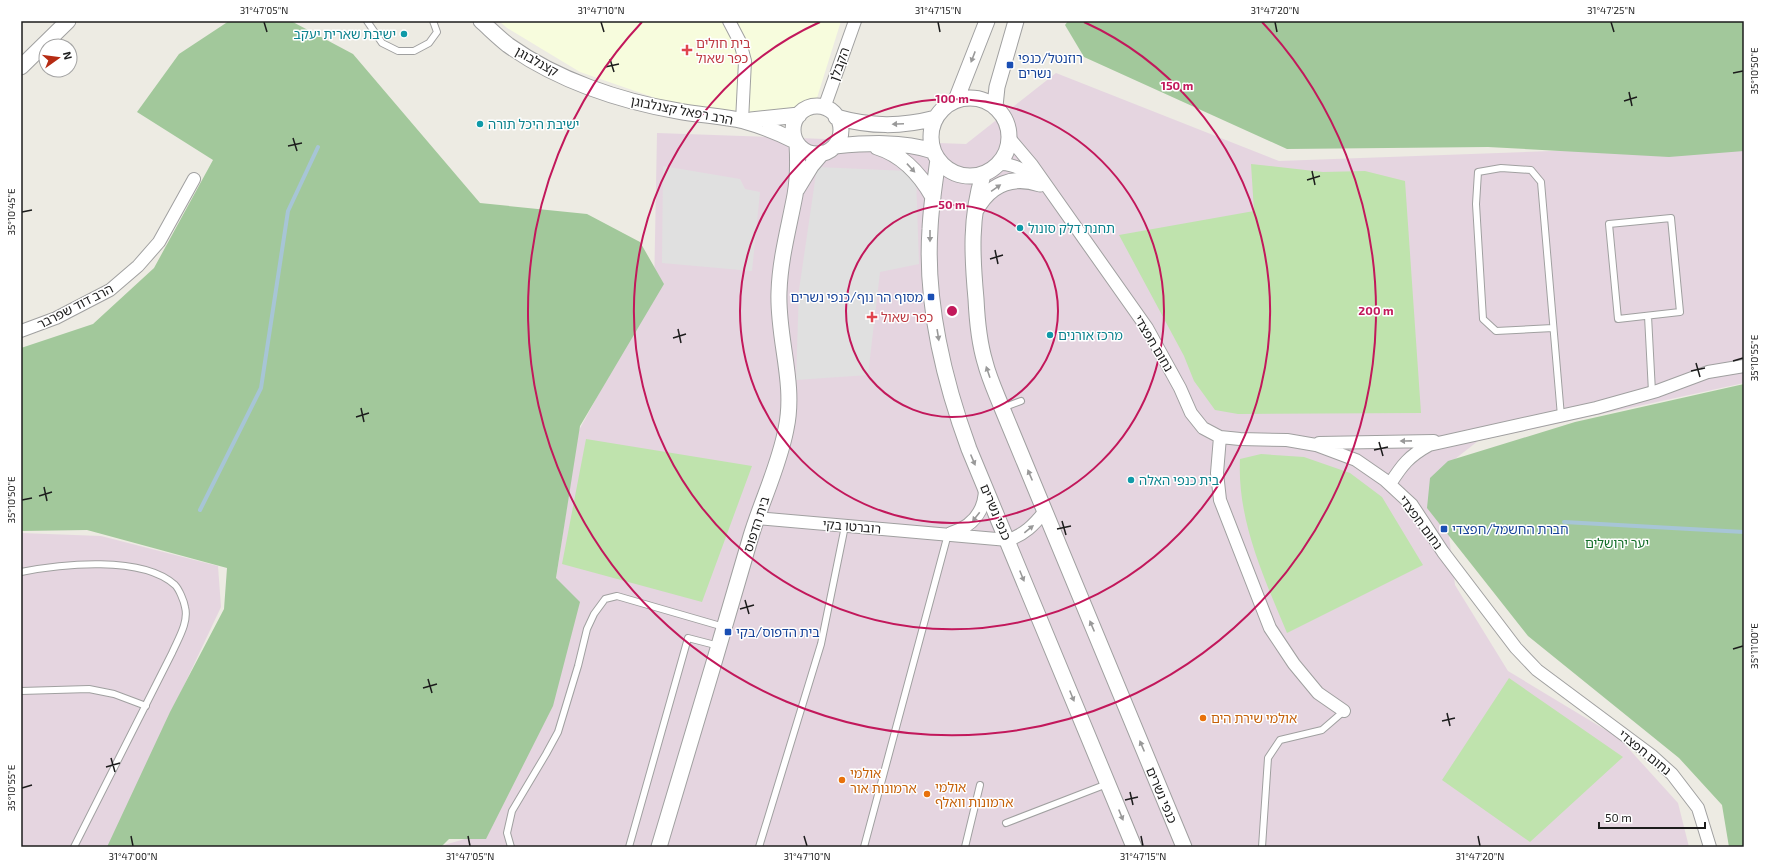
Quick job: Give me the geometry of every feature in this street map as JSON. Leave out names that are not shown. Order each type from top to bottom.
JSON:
[{"type":"street","points":[[21,67],[68,21]]},
{"type":"street","name":"קצנלבוגן","points":[[481,21],[508,45],[537,63],[599,90]]},
{"type":"street","points":[[729,21],[740,42],[745,61],[742,121]]},
{"type":"street","name":"הקבלן","points":[[824,108],[855,21]]},
{"type":"street","points":[[956,100],[987,21]]},
{"type":"street","points":[[995,106],[997,87],[1016,21]]},
{"type":"street","name":"הרב רפאל קצנלבוגן","points":[[599,90],[627,100],[677,111],[742,121],[768,128],[796,142]]},
{"type":"street","points":[[974,98],[986,101],[995,106],[1006,120],[1010,139],[1007,152],[999,164],[992,171],[974,177],[959,175],[946,168],[936,155],[931,132],[936,118],[945,107],[956,100],[974,98]]},
{"type":"street","points":[[835,146],[839,139],[840,132],[836,117],[831,111],[824,108],[812,107],[799,115],[793,129],[796,142],[806,152],[814,154],[822,153],[835,146],[865,144],[904,145],[936,155]]},
{"type":"street","name":"הרב רפאל קצנלבוגן","points":[[742,121],[799,115]]},
{"type":"street","points":[[836,117],[856,123],[878,125],[904,124],[936,118]]},
{"type":"street","name":"נחום חפצדי","points":[[1010,139],[1032,165],[1147,328],[1180,388],[1191,413],[1203,428],[1220,437],[1287,440],[1329,449],[1356,460],[1390,484],[1412,505],[1443,552],[1511,642],[1537,670],[1651,755],[1672,774],[1698,808],[1710,847]]},
{"type":"street","name":"בית הדפוס","points":[[659,847],[756,518],[781,451],[787,428],[789,406],[788,378],[779,314],[779,293],[780,272],[795,193],[796,142]]},
{"type":"street","points":[[865,144],[901,158],[920,177],[933,197]]},
{"type":"street","name":"בית הדפוס","points":[[795,193],[811,166],[822,153]]},
{"type":"street","name":"כנפי נשרים","points":[[936,155],[930,230],[932,297],[943,366],[954,408],[1134,847]]},
{"type":"street","name":"נחום חפצדי","points":[[999,164],[1010,164],[1021,169],[1040,184],[1060,206]]},
{"type":"street","name":"כנפי נשרים","points":[[983,175],[973,218],[974,277],[980,342],[985,363],[1002,408],[1184,847]]},
{"type":"street","name":"הרב דוד שפרבר","points":[[21,331],[56,318],[110,290],[138,266],[159,242],[194,179]]},
{"type":"street","points":[[973,218],[985,197],[1002,184],[1013,180],[1023,180],[1040,184]]},
{"type":"street","points":[[1390,484],[1401,466],[1412,454],[1429,445],[1445,440],[1561,416],[1652,392],[1708,372],[1744,366]]},
{"type":"street","points":[[1220,437],[1217,473],[1220,500],[1270,628],[1294,664],[1318,693],[1344,711]]},
{"type":"street","points":[[1304,443],[1445,440]]},
{"type":"street","name":"רוברטו בקי","points":[[948,534],[967,526],[977,517],[983,503],[985,486]]},
{"type":"street","points":[[1008,540],[1029,529],[1045,511]]},
{"type":"street","name":"רוברטו בקי","points":[[756,518],[1008,540]]},
{"type":"lane","points":[[367,21],[382,42],[398,51],[414,51],[429,43],[437,32],[433,21]]},
{"type":"lane","points":[[1553,328],[1496,331],[1483,319],[1476,204],[1478,172],[1501,168],[1531,170],[1541,182],[1561,416]]},
{"type":"lane","points":[[1671,218],[1680,312],[1648,316],[1618,319],[1609,224],[1671,218]]},
{"type":"lane","points":[[1648,316],[1652,392]]},
{"type":"lane","points":[[1002,408],[1021,401]]},
{"type":"lane","points":[[759,847],[821,644],[845,526]]},
{"type":"lane","points":[[864,847],[948,534]]},
{"type":"lane","points":[[21,572],[91,565],[117,565],[157,574],[175,586],[186,608],[184,628],[74,847]]},
{"type":"lane","points":[[511,847],[507,833],[512,811],[558,732],[578,666],[587,629],[594,614],[605,599],[617,596],[724,627]]},
{"type":"lane","points":[[629,847],[688,638],[719,646]]},
{"type":"lane","points":[[21,690],[88,689],[114,694],[146,706]]},
{"type":"lane","points":[[1262,847],[1268,758],[1280,740],[1322,730],[1344,711]]},
{"type":"lane","points":[[1006,823],[1108,783]]},
{"type":"lane","points":[[965,847],[980,785]]},
{"type":"shaded area","name":"בית חולים כפר שאול","points":[[499,21],[841,21],[811,117],[694,107],[667,102],[580,72],[507,28]]},
{"type":"shaded area","points":[[1056,73],[1279,161],[1744,144],[1744,383],[1478,441],[1441,470],[1455,585],[1508,671],[1619,738],[1678,803],[1689,847],[437,847],[479,835],[555,585],[578,432],[654,292],[657,133],[966,144]]},
{"type":"shaded area","points":[[663,166],[740,179],[745,189],[760,192],[752,271],[662,263]]},
{"type":"shaded area","points":[[817,167],[908,171],[916,176],[919,264],[880,272],[868,375],[796,380],[799,290]]},
{"type":"shaded area","points":[[21,533],[101,536],[218,566],[221,607],[108,847],[21,847]]},
{"type":"green space","points":[[229,21],[291,21],[353,54],[480,203],[587,214],[640,242],[664,284],[580,426],[556,578],[580,602],[553,706],[486,839],[449,839],[441,847],[107,847],[170,712],[224,609],[227,568],[87,530],[21,531],[21,348],[93,324],[154,268],[213,160],[137,112],[179,54]]},
{"type":"green space","points":[[1068,21],[1744,21],[1744,151],[1669,157],[1488,147],[1287,149],[1084,57],[1065,25]]},
{"type":"green space","points":[[1251,164],[1323,172],[1365,171],[1405,181],[1421,413],[1238,414],[1215,410],[1194,381],[1184,356],[1119,235],[1254,211]]},
{"type":"green space","name":"יער ירושלים","points":[[1744,384],[1744,847],[1729,847],[1722,805],[1679,758],[1528,636],[1427,508],[1430,478],[1448,461],[1575,422]]},
{"type":"green space","points":[[586,439],[752,466],[702,602],[562,564]]},
{"type":"green space","points":[[1261,454],[1304,457],[1350,473],[1382,497],[1423,565],[1287,633],[1261,570],[1247,526],[1243,504],[1240,482],[1240,459]]},
{"type":"green space","points":[[1509,678],[1623,757],[1530,842],[1442,780]]},
{"type":"waterway","points":[[200,510],[261,388],[288,211],[318,147]]},
{"type":"waterway","points":[[1564,522],[1744,532]]},
{"type":"place","name":"ישיבת שארית יעקב","points":[[404,34]]},
{"type":"place","name":"בית חולים כפר שאול","points":[[687,50]]},
{"type":"place","name":"רוזנטל/כנפי נשרים","points":[[1010,65]]},
{"type":"place","name":"ישיבת היכל תורה","points":[[480,124]]},
{"type":"place","name":"תחנת דלק סונול","points":[[1020,228]]},
{"type":"place","name":"מסוף הר נוף/כנפי נשרים","points":[[931,297]]},
{"type":"place","name":"כפר שאול","points":[[872,317]]},
{"type":"place","name":"מרכז אורנים","points":[[1050,335]]},
{"type":"place","name":"בית כנפי האלה","points":[[1131,480]]},
{"type":"place","name":"חברת החשמל/חפצדי","points":[[1444,529]]},
{"type":"place","name":"בית הדפוס/בקי","points":[[728,632]]},
{"type":"place","name":"אולמי שירת הים","points":[[1203,718]]},
{"type":"place","name":"אולמי ארמונות אור","points":[[842,780]]},
{"type":"place","name":"אולמי ארמונות וואלף","points":[[927,794]]}]
